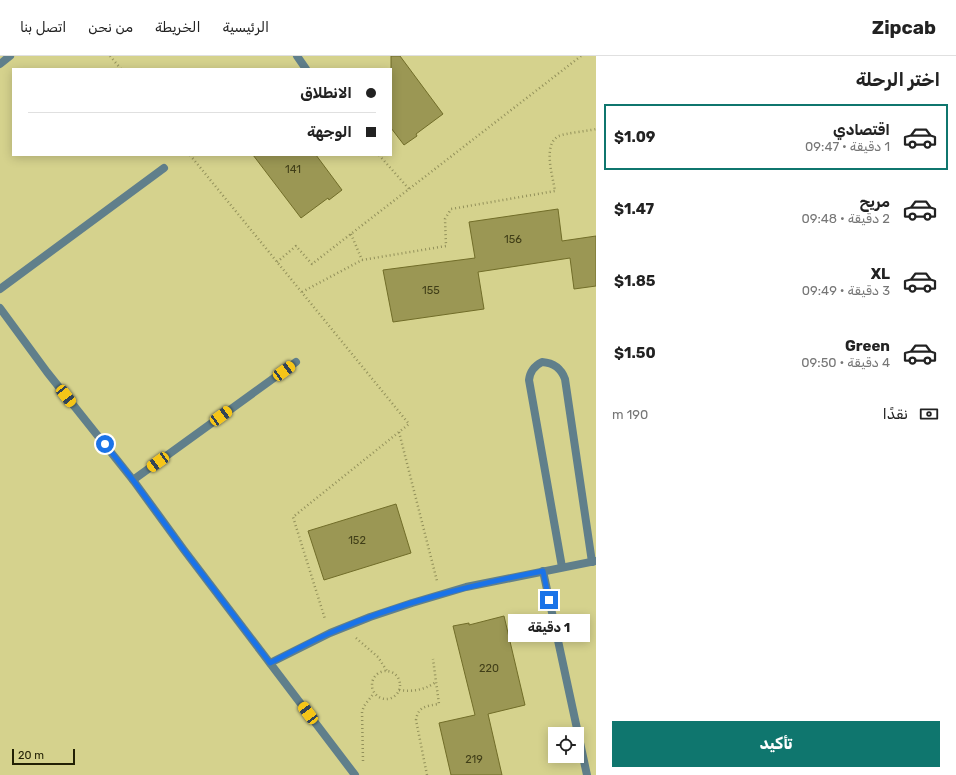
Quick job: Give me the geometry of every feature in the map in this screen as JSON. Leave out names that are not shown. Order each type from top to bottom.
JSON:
[{"type":"street","points":[[0,64],[10,56]]},
{"type":"street","points":[[297,56],[305,68]]},
{"type":"street","points":[[0,289],[164,168]]},
{"type":"street","points":[[0,308],[47,372],[133,480],[184,550],[355,775]]},
{"type":"street","points":[[133,480],[296,362]]},
{"type":"street","points":[[270,663],[330,633],[384,612],[466,587],[562,568],[594,561],[565,379],[563,373],[554,364],[542,362],[534,367],[530,374],[529,380],[562,568]]},
{"type":"street","points":[[543,571],[587,775]]},
{"type":"path","points":[[110,56],[120,68]]},
{"type":"path","points":[[277,262],[296,246],[312,264],[581,56]]},
{"type":"path","points":[[302,292],[362,260],[446,246],[445,219],[451,209],[555,191],[549,153],[550,146],[559,136],[596,129]]},
{"type":"path","points":[[191,156],[408,424],[293,517],[330,633]]},
{"type":"path","points":[[380,156],[409,189]]},
{"type":"path","points":[[351,234],[362,260]]},
{"type":"path","points":[[399,432],[440,595]]},
{"type":"path","points":[[344,628],[378,657],[387,671]]},
{"type":"path","points":[[427,775],[416,720],[417,714],[422,707],[439,704],[433,658]]},
{"type":"path","points":[[387,671],[393,673],[398,677],[400,683],[399,690],[396,695],[390,698],[384,699],[378,697],[371,687],[372,680],[375,675],[381,672],[387,671]]},
{"type":"path","points":[[399,690],[421,690],[436,682]]},
{"type":"path","points":[[364,768],[362,712],[364,706],[374,693]]},
{"type":"building","points":[[391,56],[400,56],[443,114],[404,145],[392,129]]},
{"type":"building","points":[[254,156],[317,156],[342,190],[329,200],[328,198],[301,218]]},
{"type":"building","points":[[558,209],[562,241],[596,236],[596,286],[574,289],[570,258],[478,272],[484,309],[393,322],[383,270],[475,258],[469,222]]},
{"type":"building","points":[[396,504],[411,553],[324,580],[308,531]]},
{"type":"building","points":[[504,616],[525,705],[488,714],[502,775],[451,775],[439,723],[475,715],[453,626],[469,623],[469,625]]},
{"type":"route","points":[[105,444],[270,663],[330,633],[370,617],[466,587],[543,571],[549,600]]}]
